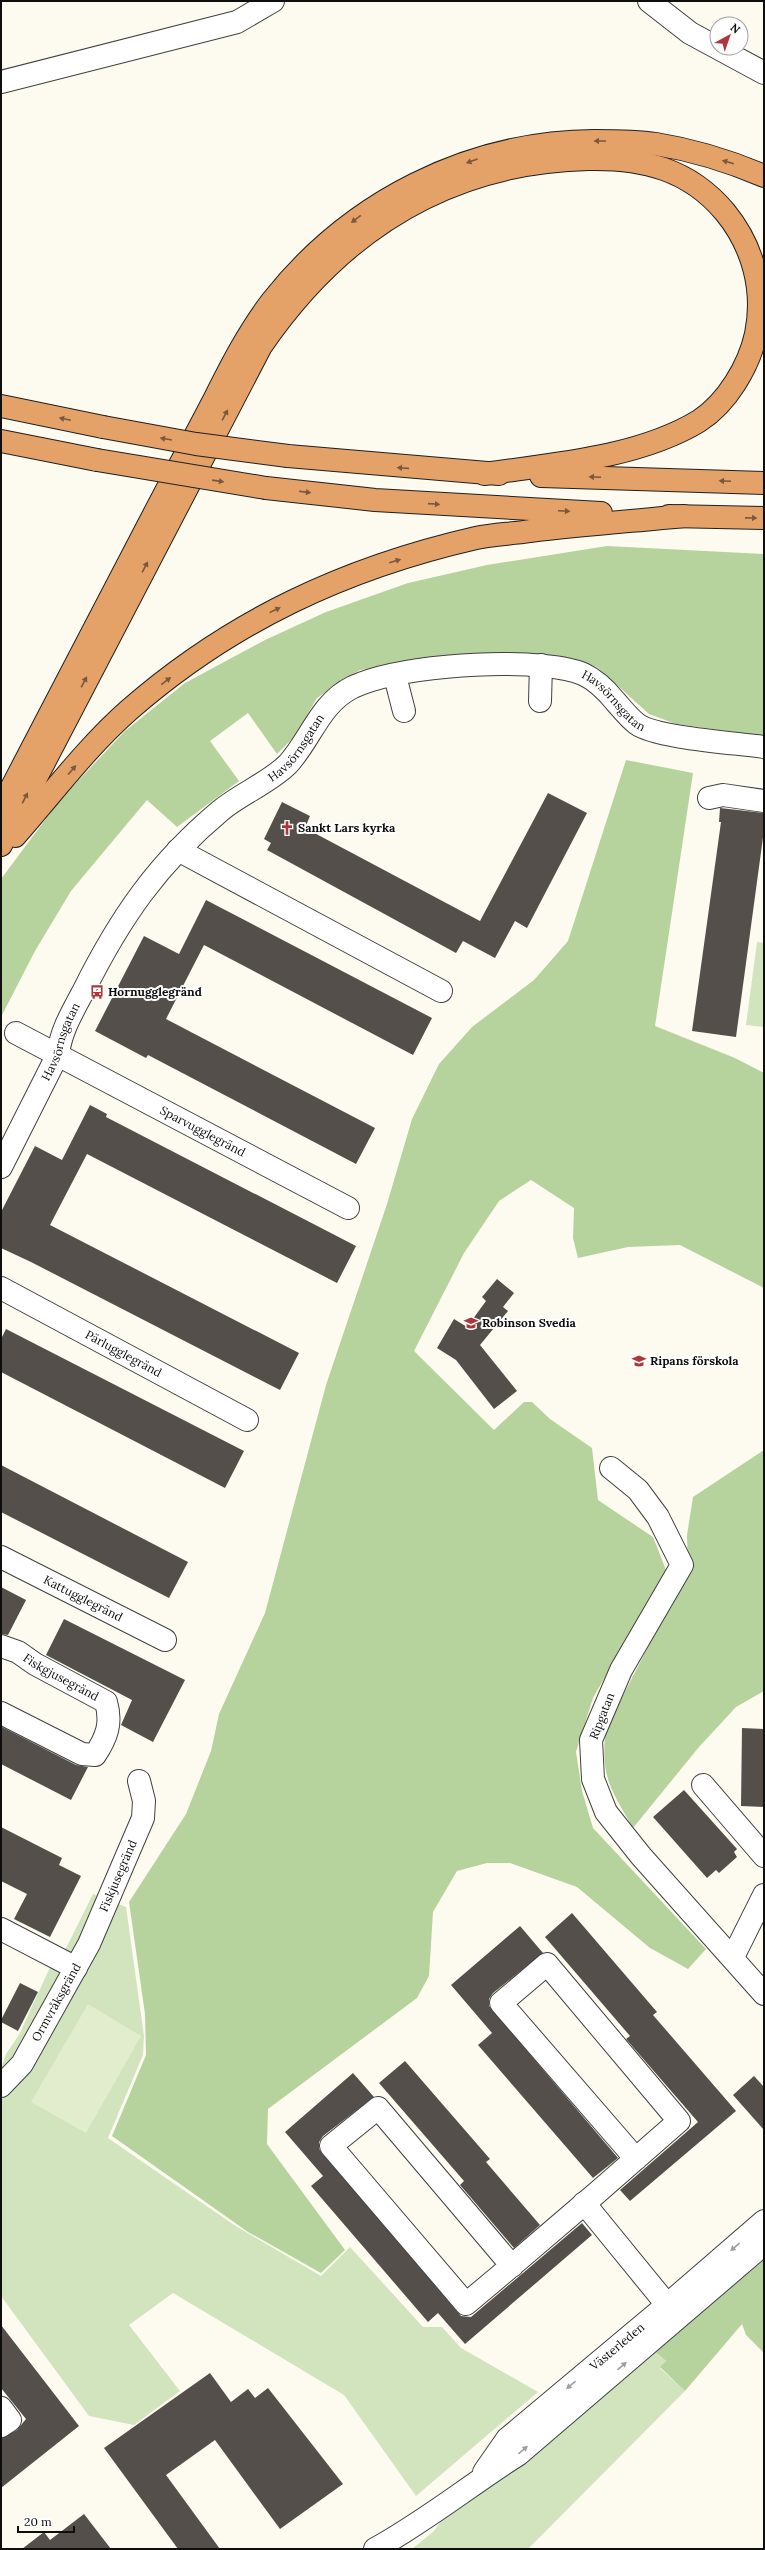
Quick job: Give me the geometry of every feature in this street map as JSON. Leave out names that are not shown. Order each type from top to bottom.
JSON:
[{"type":"highway","points":[[1,808],[246,338],[300,268],[329,240],[359,216],[392,196],[437,174],[484,157],[527,147],[573,142],[653,144],[729,162],[764,176]]},
{"type":"highway","points":[[1,845],[261,346],[284,312],[311,281],[341,253],[408,206],[447,187],[491,172],[532,163],[615,158],[649,162],[679,174],[713,197],[736,225],[751,253],[759,287],[760,317],[753,348],[742,372],[725,395],[701,419],[671,436],[638,446],[575,460],[484,474]]},
{"type":"highway","points":[[1,406],[196,444],[288,456],[484,474],[764,482]]},
{"type":"highway","points":[[1,441],[97,460],[266,488],[375,500],[684,516],[764,518]]},
{"type":"highway","points":[[1,852],[91,748],[128,710],[213,647],[261,617],[316,590],[362,570],[478,538],[684,516]]},
{"type":"street","points":[[1,82],[238,22],[273,1]]},
{"type":"street","points":[[649,1],[690,33],[764,73]]},
{"type":"street","name":"Havsörnsgatan","points":[[1,1167],[58,1054],[60,1037],[121,921],[142,891],[178,850],[222,810],[287,764],[330,703],[351,688],[395,676],[463,665],[541,665],[573,669],[593,677],[638,725],[658,733],[764,747]]},
{"type":"street","points":[[540,701],[541,665]]},
{"type":"street","points":[[395,676],[404,711]]},
{"type":"street","points":[[709,798],[723,795],[764,800]]},
{"type":"street","points":[[178,850],[441,991]]},
{"type":"street","name":"Sparvugglegränd","points":[[16,1033],[348,1208]]},
{"type":"street","name":"Pärlugglegränd","points":[[1,1288],[247,1420]]},
{"type":"street","name":"Ripgatan","points":[[611,1468],[638,1490],[658,1517],[682,1565],[620,1670],[591,1740],[593,1779],[611,1817],[641,1856],[764,1994]]},
{"type":"street","name":"Kattugglegränd","points":[[1,1557],[165,1640]]},
{"type":"street","name":"Fiskgjusegränd","points":[[1,1646],[18,1652],[35,1664],[106,1702],[110,1716],[106,1738],[95,1755],[82,1754],[1,1713]]},
{"type":"street","name":"Fiskjusegränd","points":[[76,1968],[89,1944],[143,1818],[144,1801],[139,1781]]},
{"type":"street","points":[[704,1785],[764,1856]]},
{"type":"street","points":[[733,1958],[764,1895]]},
{"type":"street","name":"Ormvråksgränd","points":[[1,1929],[76,1968],[22,2064],[1,2086]]},
{"type":"street","points":[[512,2266],[378,2108],[331,2146],[466,2304],[512,2266],[636,2159],[679,2121],[547,1964],[501,2003],[636,2159]]},
{"type":"street","points":[[584,2203],[672,2312]]},
{"type":"street","name":"Västerleden","points":[[672,2312],[764,2221]]},
{"type":"street","name":"Västerleden","points":[[375,2549],[408,2531],[460,2496],[479,2480],[507,2439],[672,2312],[764,2244]]},
{"type":"street","points":[[1,2408],[10,2420],[1,2426]]},
{"type":"street","name":"Västerleden","points":[[392,2549],[408,2531]]},
{"type":"green space","points":[[607,546],[764,554],[764,736],[676,724],[649,714],[597,667],[548,655],[434,660],[360,670],[317,698],[294,737],[277,754],[248,713],[210,741],[239,781],[177,827],[147,800],[71,891],[35,951],[1,1017],[1,879],[60,800],[125,731],[185,683],[265,640],[326,612],[408,583],[487,565]]},
{"type":"green space","points":[[626,760],[693,773],[655,1026],[735,1058],[764,1073],[764,1288],[680,1245],[628,1247],[578,1258],[573,1238],[574,1208],[531,1180],[499,1201],[464,1253],[414,1351],[494,1430],[524,1402],[532,1402],[550,1419],[592,1448],[598,1500],[653,1537],[666,1570],[593,1698],[576,1752],[582,1791],[593,1828],[706,1949],[688,1969],[650,1948],[577,1887],[510,1863],[487,1863],[457,1871],[433,1912],[429,1976],[417,1998],[268,2109],[267,2144],[345,2250],[321,2273],[248,2232],[112,2136],[146,2055],[145,2014],[129,1902],[186,1814],[211,1751],[219,1714],[265,1613],[326,1385],[387,1204],[412,1119],[439,1064],[472,1027],[534,980],[568,941]]},
{"type":"green space","points":[[757,942],[764,943],[764,1027],[746,1025]]},
{"type":"green space","points":[[764,1450],[764,1691],[736,1707],[699,1747],[633,1828],[618,1802],[606,1770],[604,1744],[606,1728],[688,1570],[687,1535],[693,1497]]},
{"type":"green space","points":[[93,1894],[126,1907],[144,2036],[143,2055],[108,2138],[234,2225],[321,2276],[350,2247],[423,2327],[442,2327],[461,2348],[538,2392],[416,2496],[344,2395],[173,2293],[129,2325],[180,2391],[134,2425],[89,2416],[1,2296],[1,2069],[6,2054],[19,2035],[52,1963],[66,1948]]},
{"type":"green space","points":[[88,2004],[141,2036],[86,2133],[31,2102]]},
{"type":"green space","points":[[764,2252],[764,2353],[746,2335],[742,2324],[685,2391],[660,2367],[666,2361],[652,2349]]},
{"type":"green space","points":[[652,2349],[666,2361],[660,2368],[685,2391],[528,2549],[412,2549],[434,2531],[445,2516]]},
{"type":"building","points":[[548,793],[587,813],[527,928],[515,921],[495,958],[463,941],[456,953],[267,850],[271,843],[264,839],[282,802],[310,816],[305,828],[480,921]]},
{"type":"building","points":[[720,808],[764,813],[764,830],[736,1037],[692,1031],[721,822],[719,822]]},
{"type":"building","points":[[206,900],[432,1018],[413,1055],[204,945],[166,1019],[375,1128],[356,1164],[148,1055],[146,1058],[95,1031],[144,936],[179,954]]},
{"type":"building","points":[[90,1105],[107,1114],[106,1117],[356,1246],[337,1283],[87,1154],[50,1225],[299,1353],[280,1390],[1,1248],[1,1212],[35,1146],[62,1160]]},
{"type":"building","points":[[497,1279],[514,1293],[503,1307],[508,1311],[480,1345],[517,1391],[494,1409],[456,1360],[437,1348],[454,1319],[467,1327],[486,1301],[482,1297]]},
{"type":"building","points":[[6,1329],[244,1451],[225,1488],[1,1372],[1,1339]]},
{"type":"building","points":[[1,1465],[188,1562],[169,1598],[1,1512]]},
{"type":"building","points":[[1,1587],[26,1600],[8,1635],[1,1634]]},
{"type":"building","points":[[64,1619],[185,1680],[153,1742],[121,1725],[132,1700],[46,1655]]},
{"type":"building","points":[[2,1727],[76,1765],[88,1767],[71,1800],[1,1764]]},
{"type":"building","points":[[742,1728],[764,1729],[764,1807],[741,1806]]},
{"type":"building","points":[[684,1790],[737,1849],[734,1852],[737,1857],[719,1873],[716,1870],[707,1878],[653,1817]]},
{"type":"building","points":[[1,1827],[62,1858],[59,1865],[81,1876],[50,1937],[14,1919],[27,1894],[1,1881]]},
{"type":"building","points":[[572,1913],[657,2012],[653,2015],[736,2111],[630,2201],[620,2190],[698,2122],[626,2039],[630,2036],[545,1937]]},
{"type":"building","points":[[520,1926],[543,1953],[493,1993],[489,1999],[489,2006],[618,2158],[593,2178],[478,2045],[492,2033],[451,1985]]},
{"type":"building","points":[[20,1983],[38,1992],[18,2031],[1,2022],[1,2020]]},
{"type":"building","points":[[405,2061],[490,2159],[486,2162],[540,2225],[514,2248],[460,2185],[464,2181],[379,2083]]},
{"type":"building","points":[[353,2073],[374,2097],[323,2136],[319,2142],[319,2149],[461,2316],[471,2317],[582,2223],[592,2235],[465,2344],[438,2313],[428,2322],[311,2186],[323,2176],[285,2132]]},
{"type":"building","points":[[754,2076],[764,2087],[764,2130],[733,2095]]},
{"type":"building","points":[[1,2325],[79,2426],[1,2488],[1,2438],[17,2430],[26,2419],[1,2388]]},
{"type":"building","points":[[210,2373],[231,2402],[248,2389],[255,2398],[268,2388],[343,2484],[280,2529],[215,2440],[166,2475],[220,2549],[178,2549],[104,2448]]},
{"type":"building","points":[[84,2514],[111,2549],[22,2549],[44,2532],[50,2540]]},
{"type":"place","name":"Sankt Lars kyrka","points":[[287,828]]},
{"type":"place","name":"Hornugglegränd","points":[[97,992]]},
{"type":"place","name":"Robinson Svedia","points":[[471,1323]]},
{"type":"place","name":"Ripans förskola","points":[[639,1361]]}]
